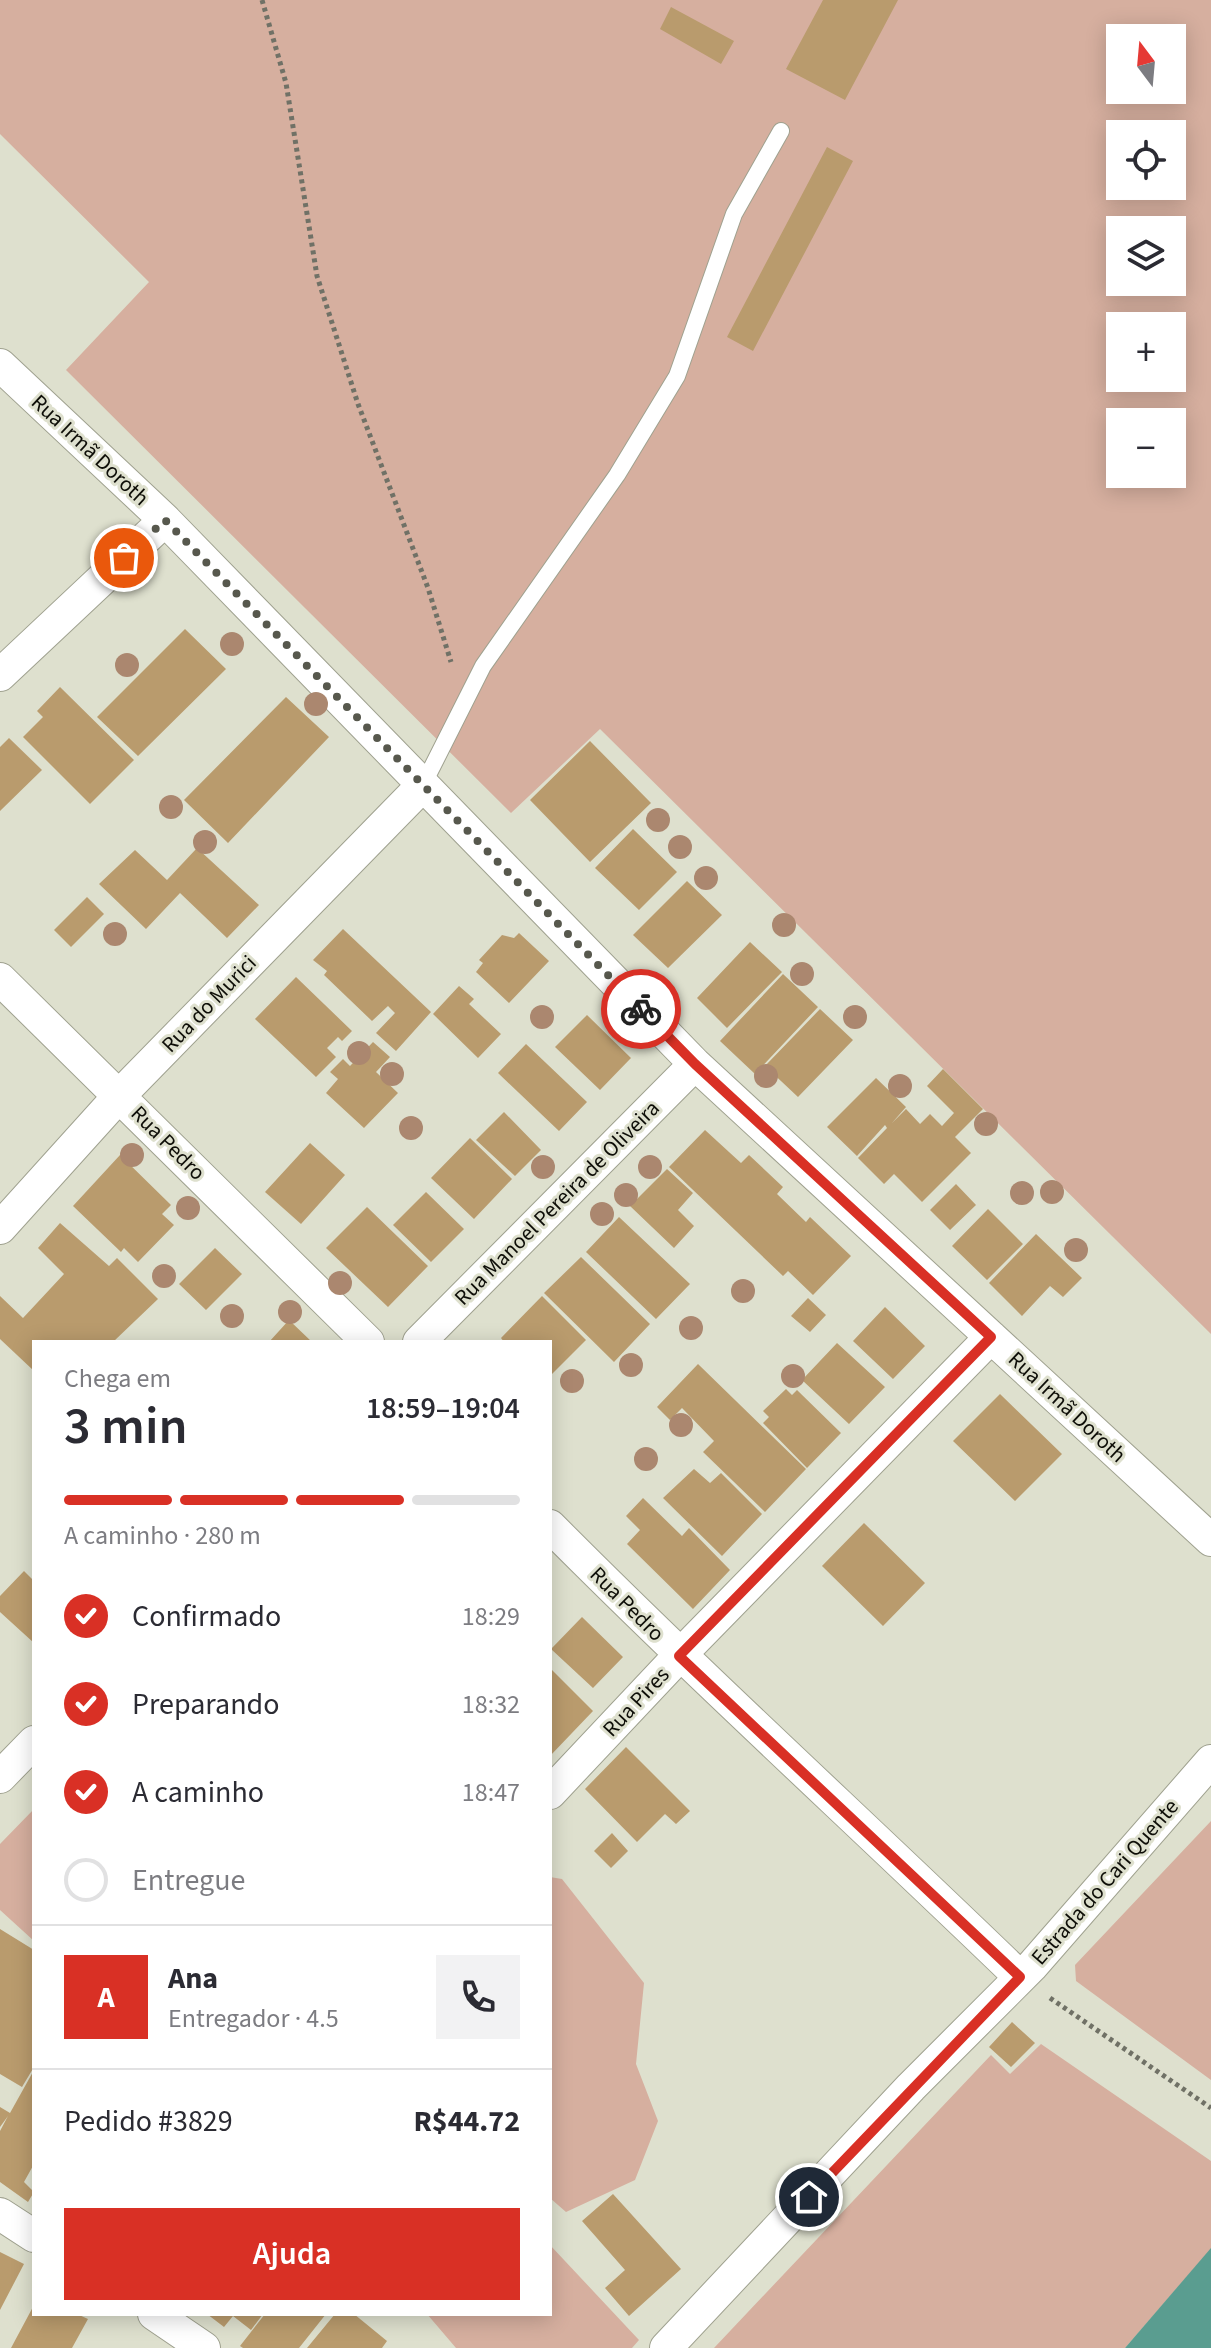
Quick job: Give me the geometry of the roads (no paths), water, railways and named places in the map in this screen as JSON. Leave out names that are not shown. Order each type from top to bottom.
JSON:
[{"type":"street","name":"Rua Irmã Doroth","points":[[0,365],[165,520],[695,1064],[1211,1540]]},
{"type":"street","points":[[0,675],[165,520]]},
{"type":"street","name":"Rua do Murici","points":[[0,1228],[120,1095],[423,785]]},
{"type":"street","name":"Rua Pedro","points":[[0,979],[366,1340]]},
{"type":"street","name":"Rua Manoel Pereira de Oliveira","points":[[421,1340],[695,1064]]},
{"type":"street","name":"Rua Pires","points":[[552,1791],[679,1656],[991,1337]]},
{"type":"street","name":"Rua Pedro","points":[[552,1528],[679,1656],[1020,1977]]},
{"type":"street","points":[[0,1777],[32,1744]]},
{"type":"street","name":"Estrada do Cari Quente","points":[[666,2348],[1020,1977],[1211,1761]]},
{"type":"street","points":[[0,2214],[32,2235]]},
{"type":"street","points":[[157,2316],[204,2348]]},
{"type":"lane","points":[[423,785],[483,666],[617,475],[677,376],[734,214],[781,131]]},
{"type":"water","points":[[1211,2248],[1211,2348],[1125,2348]]}]
